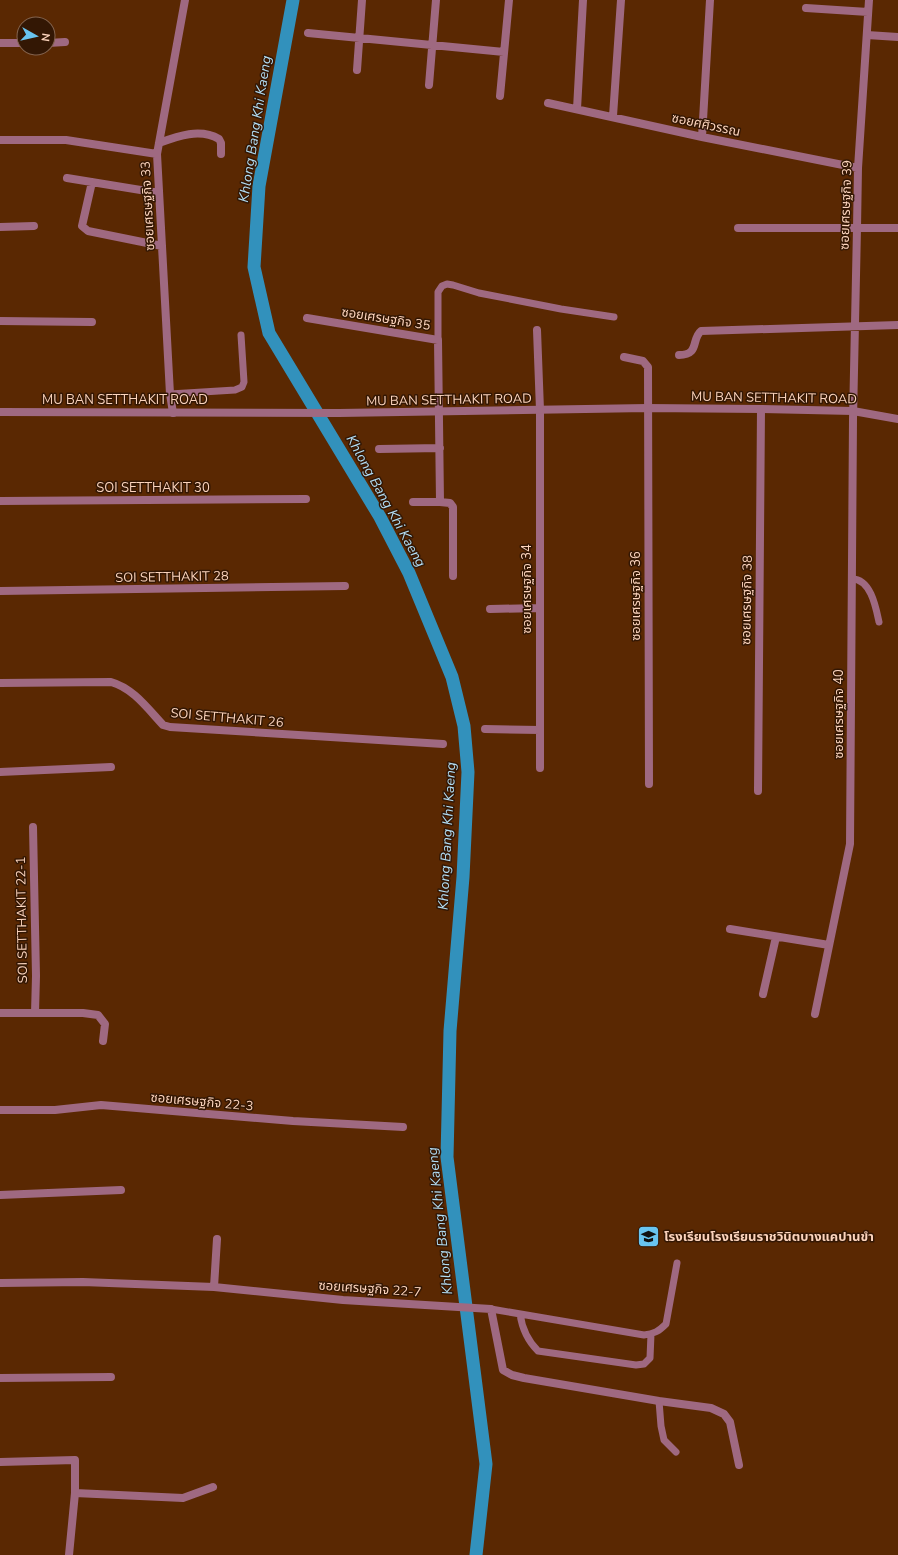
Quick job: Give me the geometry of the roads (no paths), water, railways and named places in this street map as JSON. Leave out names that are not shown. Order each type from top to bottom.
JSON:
[{"type":"street","name":"ซอยเศรษฐกิจ 33","points":[[173,413],[170,394],[157,154],[185,0]]},
{"type":"street","points":[[357,70],[362,0]]},
{"type":"street","points":[[429,85],[436,0]]},
{"type":"street","points":[[500,96],[509,0]]},
{"type":"street","points":[[576,109],[583,0]]},
{"type":"street","points":[[613,116],[621,0]]},
{"type":"street","points":[[702,137],[710,0]]},
{"type":"street","name":"ซอยเศรษฐกิจ 39","points":[[853,411],[856,328],[858,168],[869,0]]},
{"type":"street","points":[[806,8],[868,12]]},
{"type":"street","points":[[308,33],[504,52]]},
{"type":"street","points":[[867,35],[898,37]]},
{"type":"street","points":[[56,43],[65,42]]},
{"type":"street","points":[[0,43],[16,43]]},
{"type":"street","name":"ซอยศศิวรรณ","points":[[548,103],[613,116],[702,137],[858,168]]},
{"type":"street","points":[[159,143],[182,135],[202,134],[219,139],[221,143],[221,154]]},
{"type":"street","points":[[0,140],[66,140],[157,154]]},
{"type":"street","points":[[67,178],[159,193]]},
{"type":"street","points":[[92,182],[82,226],[85,229],[88,231],[162,246]]},
{"type":"street","points":[[0,227],[34,226]]},
{"type":"street","points":[[738,228],[898,228]]},
{"type":"street","name":"ซอยเศรษฐกิจ 35","points":[[307,318],[438,340],[440,502]]},
{"type":"street","points":[[0,321],[92,322]]},
{"type":"street","points":[[679,355],[689,353],[694,349],[697,334],[701,331],[898,326]]},
{"type":"street","name":"ซอยเศรษฐกิจ 34","points":[[536,330],[540,410],[540,768]]},
{"type":"street","name":"ซอยเศรษฐกิจ 36","points":[[624,357],[643,361],[648,367],[648,784]]},
{"type":"street","name":"MU BAN SETTHAKIT ROAD","points":[[0,412],[339,413],[647,408],[853,411],[898,419]]},
{"type":"street","name":"ซอยเศรษฐกิจ 38","points":[[758,791],[761,409]]},
{"type":"street","name":"ซอยเศรษฐกิจ 40","points":[[815,1014],[850,844],[853,411]]},
{"type":"street","points":[[379,449],[440,448]]},
{"type":"street","name":"SOI SETTHAKIT 30","points":[[0,501],[306,499]]},
{"type":"street","points":[[413,502],[440,502],[450,503],[453,506],[454,576]]},
{"type":"street","name":"SOI SETTHAKIT 28","points":[[0,591],[345,586]]},
{"type":"street","points":[[490,609],[539,608]]},
{"type":"street","name":"SOI SETTHAKIT 26","points":[[0,683],[111,682],[122,685],[130,690],[163,725],[170,727],[443,744]]},
{"type":"street","points":[[485,729],[540,730]]},
{"type":"street","points":[[0,772],[111,767]]},
{"type":"street","name":"SOI SETTHAKIT 22-1","points":[[33,827],[36,976],[35,1013]]},
{"type":"street","points":[[730,930],[829,945]]},
{"type":"street","points":[[763,994],[776,936]]},
{"type":"street","points":[[0,1013],[83,1013],[98,1015],[105,1024],[103,1041]]},
{"type":"street","name":"ซอยเศรษฐกิจ 22-3","points":[[0,1110],[55,1110],[101,1105],[293,1121],[403,1127]]},
{"type":"street","points":[[0,1195],[122,1190]]},
{"type":"street","points":[[214,1288],[217,1239]]},
{"type":"street","name":"ซอยเศรษฐกิจ 22-7","points":[[0,1283],[83,1282],[214,1288],[343,1300],[487,1308]]},
{"type":"street","points":[[487,1308],[503,1370],[512,1376],[659,1401],[711,1408],[724,1414],[730,1422],[739,1465]]},
{"type":"street","points":[[0,1378],[111,1377]]},
{"type":"street","points":[[0,1462],[75,1460],[75,1493],[69,1555]]},
{"type":"street","points":[[75,1493],[183,1498],[213,1487]]},
{"type":"lane","points":[[438,340],[438,292],[442,286],[447,284],[479,293],[561,309],[614,317]]},
{"type":"lane","points":[[170,394],[235,390],[242,387],[244,382],[241,335]]},
{"type":"lane","points":[[852,579],[857,579],[863,583],[870,594],[879,622]]},
{"type":"lane","points":[[487,1308],[651,1334],[660,1330],[666,1324],[677,1263]]},
{"type":"lane","points":[[520,1314],[526,1335],[532,1345],[538,1350],[636,1365],[644,1364],[650,1358],[651,1334]]},
{"type":"lane","points":[[659,1401],[660,1426],[664,1440],[676,1452]]},
{"type":"waterway","name":"Khlong Bang Khi Kaeng","points":[[293,0],[259,186],[254,267],[269,333],[380,517],[409,573],[452,677],[464,726],[468,772],[463,877],[450,1031],[447,1157],[486,1464],[476,1555]]},
{"type":"place","name":"โรงเรียนโรงเรียนราชวินิตบางแคปานขำ","points":[[649,1237]]}]
